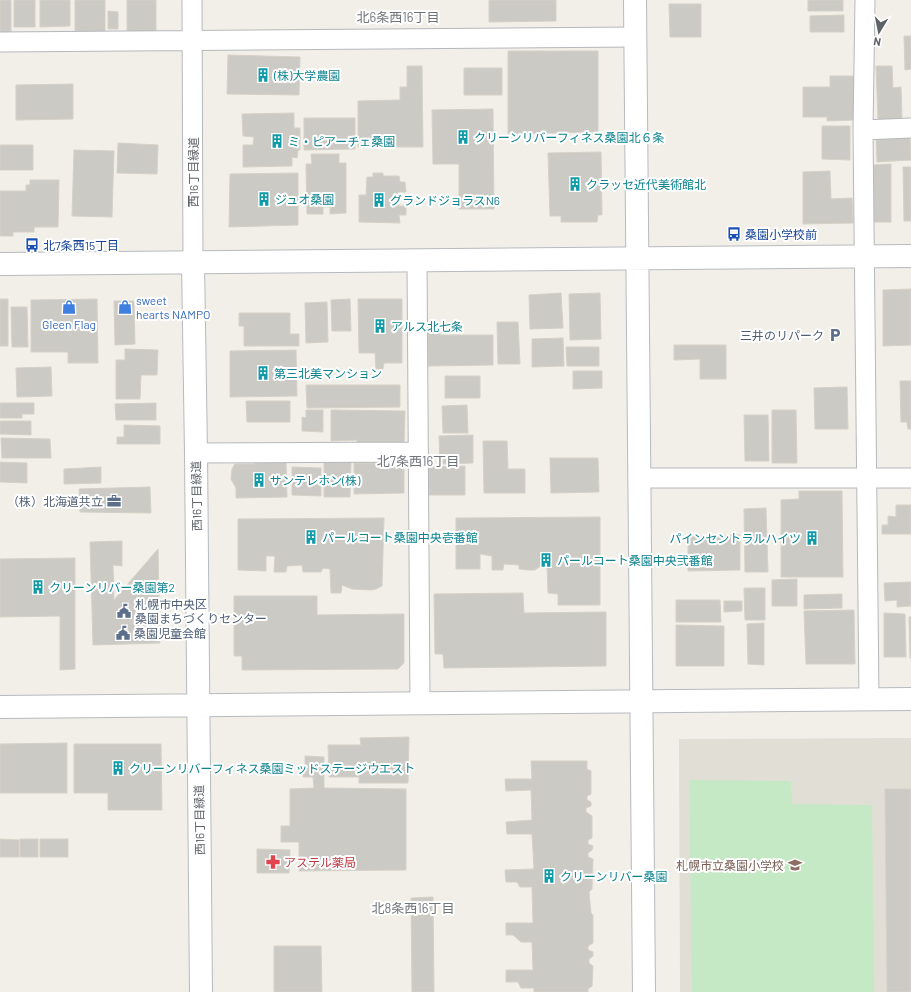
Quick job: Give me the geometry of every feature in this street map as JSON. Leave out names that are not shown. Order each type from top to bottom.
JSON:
[{"type":"street","name":"西16丁目緑道","points":[[192,0],[193,262],[201,992]]},
{"type":"street","points":[[636,0],[644,992]]},
{"type":"street","points":[[865,0],[863,130],[869,699]]},
{"type":"street","points":[[0,42],[636,37]]},
{"type":"street","points":[[863,130],[911,128]]},
{"type":"street","points":[[0,264],[911,256]]},
{"type":"street","points":[[417,260],[420,703]]},
{"type":"street","points":[[196,453],[418,452]]},
{"type":"street","points":[[639,478],[911,478]]},
{"type":"street","points":[[0,707],[642,700],[911,699]]},
{"type":"shaded area","name":"札幌市立桑園小学校","points":[[911,738],[911,992],[680,992],[679,739]]},
{"type":"green space","name":"札幌市立桑園小学校","points":[[689,780],[791,781],[792,804],[872,805],[874,992],[692,992]]},
{"type":"building","points":[[0,0],[11,0],[11,35],[0,35]]},
{"type":"building","points":[[14,0],[35,0],[35,27],[14,27]]},
{"type":"building","points":[[40,0],[70,0],[70,26],[40,27]]},
{"type":"building","points":[[75,0],[105,0],[105,32],[75,32]]},
{"type":"building","points":[[127,0],[156,0],[156,32],[127,31]]},
{"type":"building","points":[[489,0],[556,0],[556,21],[489,22]]},
{"type":"building","points":[[808,0],[843,0],[843,11],[808,11]]},
{"type":"building","points":[[669,4],[701,4],[701,37],[670,37]]},
{"type":"building","points":[[108,11],[118,12],[118,29],[108,29]]},
{"type":"building","points":[[844,15],[844,32],[810,32],[810,16]]},
{"type":"building","points":[[904,36],[911,36],[911,69],[905,70]]},
{"type":"building","points":[[508,51],[598,51],[598,132],[508,134]]},
{"type":"building","name":"(株)大学農園","points":[[228,55],[300,57],[299,95],[227,94]]},
{"type":"building","points":[[407,66],[422,66],[423,147],[358,147],[358,101],[400,100],[400,87],[407,87]]},
{"type":"building","points":[[876,66],[892,66],[893,88],[901,87],[902,119],[878,120]]},
{"type":"building","points":[[464,68],[502,68],[502,95],[464,95]]},
{"type":"building","points":[[830,76],[854,76],[854,120],[827,121],[827,117],[803,117],[803,87],[830,87]]},
{"type":"building","points":[[73,84],[73,119],[16,120],[16,85]]},
{"type":"building","name":"クリーンリバーフィネス桑園北６条","points":[[493,109],[494,209],[459,209],[459,164],[433,164],[432,110]]},
{"type":"building","name":"ミ・ピアーチェ桑園","points":[[294,113],[294,128],[300,128],[300,150],[298,150],[297,158],[292,157],[292,166],[243,167],[243,145],[253,145],[254,137],[243,136],[242,114]]},
{"type":"building","points":[[304,118],[355,118],[355,149],[304,150]]},
{"type":"building","points":[[822,126],[850,126],[850,160],[822,159]]},
{"type":"building","points":[[910,137],[911,160],[877,162],[876,138]]},
{"type":"building","points":[[118,143],[158,145],[157,174],[117,173]]},
{"type":"building","points":[[0,145],[33,145],[33,170],[0,170]]},
{"type":"building","points":[[74,150],[114,151],[112,217],[72,216]]},
{"type":"building","name":"クラッセ近代美術館北","points":[[601,152],[602,215],[598,215],[597,222],[561,222],[561,216],[550,216],[548,153]]},
{"type":"building","points":[[311,154],[339,154],[339,163],[346,163],[346,213],[330,214],[330,207],[323,207],[323,214],[307,214],[306,164],[312,164]]},
{"type":"building","points":[[891,164],[891,222],[873,222],[873,165]]},
{"type":"building","points":[[903,167],[911,167],[911,221],[904,221]]},
{"type":"building","points":[[830,171],[831,199],[852,198],[853,223],[803,224],[803,172]]},
{"type":"building","name":"ジュオ桑園","points":[[298,173],[298,225],[229,227],[230,174]]},
{"type":"building","name":"グランドジョラスN6","points":[[373,173],[383,173],[383,176],[399,176],[400,182],[405,182],[406,192],[398,192],[399,206],[406,206],[406,215],[399,215],[400,223],[359,222],[359,195],[366,195],[367,177],[373,177]]},
{"type":"building","points":[[30,180],[59,180],[58,227],[34,227],[34,232],[13,232],[13,236],[0,236],[0,191],[26,191],[26,185],[30,185]]},
{"type":"building","points":[[911,289],[911,345],[883,346],[883,290]]},
{"type":"building","points":[[561,293],[563,328],[530,329],[529,295]]},
{"type":"building","points":[[600,293],[601,339],[570,340],[569,294]]},
{"type":"building","points":[[0,299],[8,299],[8,346],[0,346]]},
{"type":"building","points":[[97,299],[98,363],[68,363],[68,352],[31,352],[31,300]]},
{"type":"building","points":[[350,299],[351,331],[332,331],[331,300]]},
{"type":"building","name":"アルス北七条","points":[[358,299],[402,299],[402,363],[384,363],[383,369],[376,369],[375,353],[359,353]]},
{"type":"building","points":[[114,301],[134,301],[135,344],[115,345]]},
{"type":"building","points":[[327,302],[328,342],[306,343],[305,303]]},
{"type":"building","points":[[11,307],[27,307],[28,347],[12,347]]},
{"type":"building","points":[[239,313],[290,313],[290,334],[299,334],[299,346],[244,346],[244,326],[239,326]]},
{"type":"building","points":[[497,322],[518,322],[520,364],[498,364]]},
{"type":"building","points":[[428,327],[440,327],[440,335],[493,335],[493,365],[428,366]]},
{"type":"building","points":[[563,338],[564,366],[532,367],[532,339]]},
{"type":"building","points":[[674,345],[726,345],[726,379],[700,379],[700,359],[674,360]]},
{"type":"building","points":[[566,347],[599,347],[599,366],[567,366]]},
{"type":"building","points":[[125,349],[158,350],[157,375],[141,375],[140,399],[116,399],[116,360],[125,360]]},
{"type":"building","name":"第三北美マンション","points":[[296,350],[297,396],[230,397],[230,351]]},
{"type":"building","points":[[51,367],[52,396],[17,397],[16,368]]},
{"type":"building","points":[[573,371],[602,371],[602,388],[573,389]]},
{"type":"building","points":[[445,376],[480,376],[480,398],[445,398]]},
{"type":"building","points":[[900,381],[911,381],[911,429],[908,429],[907,422],[901,422]]},
{"type":"building","points":[[306,385],[400,385],[400,407],[307,408]]},
{"type":"building","points":[[847,387],[848,429],[815,429],[814,388]]},
{"type":"building","points":[[246,401],[290,401],[290,422],[247,422]]},
{"type":"building","points":[[0,403],[34,403],[34,414],[22,414],[22,418],[0,418]]},
{"type":"building","points":[[156,403],[156,420],[116,420],[115,404]]},
{"type":"building","points":[[467,405],[468,433],[443,433],[442,406]]},
{"type":"building","points":[[306,410],[323,410],[323,432],[302,431],[302,417],[306,418]]},
{"type":"building","points":[[331,410],[405,411],[404,445],[357,444],[357,440],[331,441]]},
{"type":"building","points":[[772,410],[796,410],[797,463],[772,463]]},
{"type":"building","points":[[744,415],[768,415],[769,461],[745,461]]},
{"type":"building","points":[[0,421],[31,421],[31,435],[0,434]]},
{"type":"building","points":[[124,425],[160,426],[160,444],[117,444],[117,437],[124,437]]},
{"type":"building","points":[[473,435],[473,463],[440,464],[439,436]]},
{"type":"building","points":[[1,438],[50,439],[51,458],[2,458]]},
{"type":"building","points":[[483,441],[507,441],[508,469],[525,469],[525,493],[484,493]]},
{"type":"building","points":[[550,458],[598,458],[599,492],[551,493]]},
{"type":"building","name":"サンテレホン(株)","points":[[255,461],[286,461],[287,497],[236,498],[236,488],[231,479],[232,469],[235,464],[255,464]]},
{"type":"building","points":[[0,462],[27,463],[27,483],[0,482]]},
{"type":"building","points":[[324,462],[351,462],[350,497],[324,497]]},
{"type":"building","points":[[354,463],[404,463],[404,493],[354,494]]},
{"type":"building","points":[[465,466],[465,495],[429,495],[428,467]]},
{"type":"building","points":[[101,467],[101,483],[64,484],[64,469]]},
{"type":"building","points":[[292,467],[321,468],[321,496],[292,495]]},
{"type":"building","points":[[150,487],[151,513],[80,512],[79,489]]},
{"type":"building","name":"パインセントラルハイツ","points":[[799,491],[842,491],[843,577],[781,577],[781,500],[799,499]]},
{"type":"building","points":[[896,505],[911,505],[911,534],[882,534],[882,525],[888,525],[888,516],[896,517]]},
{"type":"building","points":[[766,508],[768,572],[745,572],[744,509]]},
{"type":"building","name":"パールコート桑園中央弐番館","points":[[600,517],[600,605],[558,605],[558,594],[548,593],[547,566],[539,567],[535,570],[529,570],[519,569],[519,565],[504,564],[503,570],[492,570],[492,556],[480,554],[480,569],[456,569],[456,518]]},
{"type":"building","name":"パールコート桑園中央壱番館","points":[[384,518],[382,586],[376,589],[352,589],[342,585],[341,593],[331,593],[330,569],[323,568],[321,572],[303,572],[302,565],[287,566],[286,572],[274,572],[275,556],[266,556],[266,571],[238,570],[238,519]]},
{"type":"building","points":[[740,535],[740,570],[688,571],[688,536]]},
{"type":"building","points":[[122,541],[122,566],[113,565],[114,600],[158,549],[160,643],[93,645],[90,542]]},
{"type":"building","name":"クリーンリバー桑園第2","points":[[75,558],[75,669],[60,670],[60,616],[0,617],[0,559]]},
{"type":"building","points":[[797,579],[797,606],[772,606],[772,580]]},
{"type":"building","points":[[911,582],[911,606],[897,607],[897,600],[885,601],[884,583]]},
{"type":"building","points":[[744,588],[765,588],[765,620],[745,620]]},
{"type":"building","points":[[523,593],[524,613],[606,612],[606,666],[444,668],[443,654],[435,654],[434,594]]},
{"type":"building","points":[[842,594],[842,608],[804,609],[804,595]]},
{"type":"building","points":[[234,596],[317,596],[317,615],[404,614],[404,663],[398,669],[242,670],[242,656],[234,656]]},
{"type":"building","points":[[676,600],[720,600],[721,622],[676,622]]},
{"type":"building","points":[[724,601],[742,601],[742,611],[724,612]]},
{"type":"building","points":[[854,610],[855,664],[806,664],[804,611]]},
{"type":"building","points":[[884,613],[905,614],[906,657],[884,657]]},
{"type":"building","points":[[909,617],[911,617],[911,658],[910,658]]},
{"type":"building","points":[[764,623],[764,665],[748,664],[747,624]]},
{"type":"building","points":[[676,625],[724,626],[724,666],[676,666]]},
{"type":"building","points":[[409,737],[408,783],[359,783],[359,777],[329,777],[328,745],[361,745],[360,738]]},
{"type":"building","points":[[67,743],[67,793],[0,793],[0,744]]},
{"type":"building","name":"クリーンリバーフィネス桑園ミッドステージウエスト","points":[[74,744],[161,744],[162,810],[108,810],[108,793],[74,793]]},
{"type":"building","points":[[305,756],[324,757],[324,788],[406,789],[406,870],[299,871],[299,842],[281,842],[281,826],[290,826],[290,789],[314,788],[313,777],[303,777]]},
{"type":"building","name":"クリーンリバー桑園","points":[[531,761],[587,761],[587,769],[591,771],[591,794],[587,796],[587,800],[591,802],[591,806],[586,808],[586,812],[592,816],[592,838],[588,840],[588,844],[593,846],[592,850],[588,853],[588,857],[593,859],[592,889],[589,892],[591,913],[593,915],[593,943],[588,946],[588,950],[593,952],[593,956],[589,959],[589,963],[593,966],[592,986],[588,989],[588,992],[534,992],[534,988],[521,988],[518,982],[506,982],[506,970],[533,970],[532,942],[521,942],[513,935],[506,935],[506,923],[533,923],[532,887],[520,887],[517,882],[506,882],[505,870],[534,869],[532,834],[507,834],[506,822],[532,820],[531,790],[506,791],[505,779],[532,779]]},
{"type":"building","points":[[885,789],[911,789],[911,992],[887,992]]},
{"type":"building","points":[[0,839],[19,840],[19,857],[0,857]]},
{"type":"building","points":[[20,839],[38,839],[38,857],[20,857]]},
{"type":"building","points":[[40,839],[68,839],[68,857],[40,857]]},
{"type":"building","name":"アステル薬局","points":[[257,849],[290,850],[289,873],[257,873]]},
{"type":"building","points":[[433,897],[434,992],[412,992],[411,898]]},
{"type":"building","points":[[274,946],[321,946],[322,992],[274,992]]},
{"type":"place","name":"(株)大学農園","points":[[263,75]]},
{"type":"place","name":"クリーンリバーフィネス桑園北６条","points":[[463,137]]},
{"type":"place","name":"ミ・ピアーチェ桑園","points":[[277,141]]},
{"type":"place","name":"クラッセ近代美術館北","points":[[575,184]]},
{"type":"place","name":"ジュオ桑園","points":[[264,199]]},
{"type":"place","name":"グランドジョラスN6","points":[[379,200]]},
{"type":"place","name":"桑園小学校前","points":[[734,234]]},
{"type":"place","name":"北7条西15丁目","points":[[32,245]]},
{"type":"place","name":"Gleen Flag","points":[[69,307]]},
{"type":"place","name":"sweet hearts NAMPO","points":[[125,307]]},
{"type":"place","name":"アルス北七条","points":[[380,326]]},
{"type":"place","name":"三井のリパーク","points":[[835,335]]},
{"type":"place","name":"第三北美マンション","points":[[263,373]]},
{"type":"place","name":"サンテレホン(株)","points":[[259,480]]},
{"type":"place","name":"（株）北海道共立","points":[[114,501]]},
{"type":"place","name":"パールコート桑園中央壱番館","points":[[311,537]]},
{"type":"place","name":"パインセントラルハイツ","points":[[812,538]]},
{"type":"place","name":"パールコート桑園中央弐番館","points":[[546,560]]},
{"type":"place","name":"クリーンリバー桑園第2","points":[[38,587]]},
{"type":"place","name":"札幌市中央区 桑園まちづくりセンター","points":[[124,611]]},
{"type":"place","name":"桑園児童会館","points":[[123,633]]},
{"type":"place","name":"クリーンリバーフィネス桑園ミッドステージウエスト","points":[[118,768]]},
{"type":"place","name":"アステル薬局","points":[[273,862]]},
{"type":"place","name":"札幌市立桑園小学校","points":[[795,865]]},
{"type":"place","name":"クリーンリバー桑園","points":[[549,876]]},
{"type":"district","name":"北6条西16丁目","points":[[398,17]]},
{"type":"district","name":"北7条西16丁目","points":[[418,461]]},
{"type":"district","name":"北8条西16丁目","points":[[413,908]]}]
